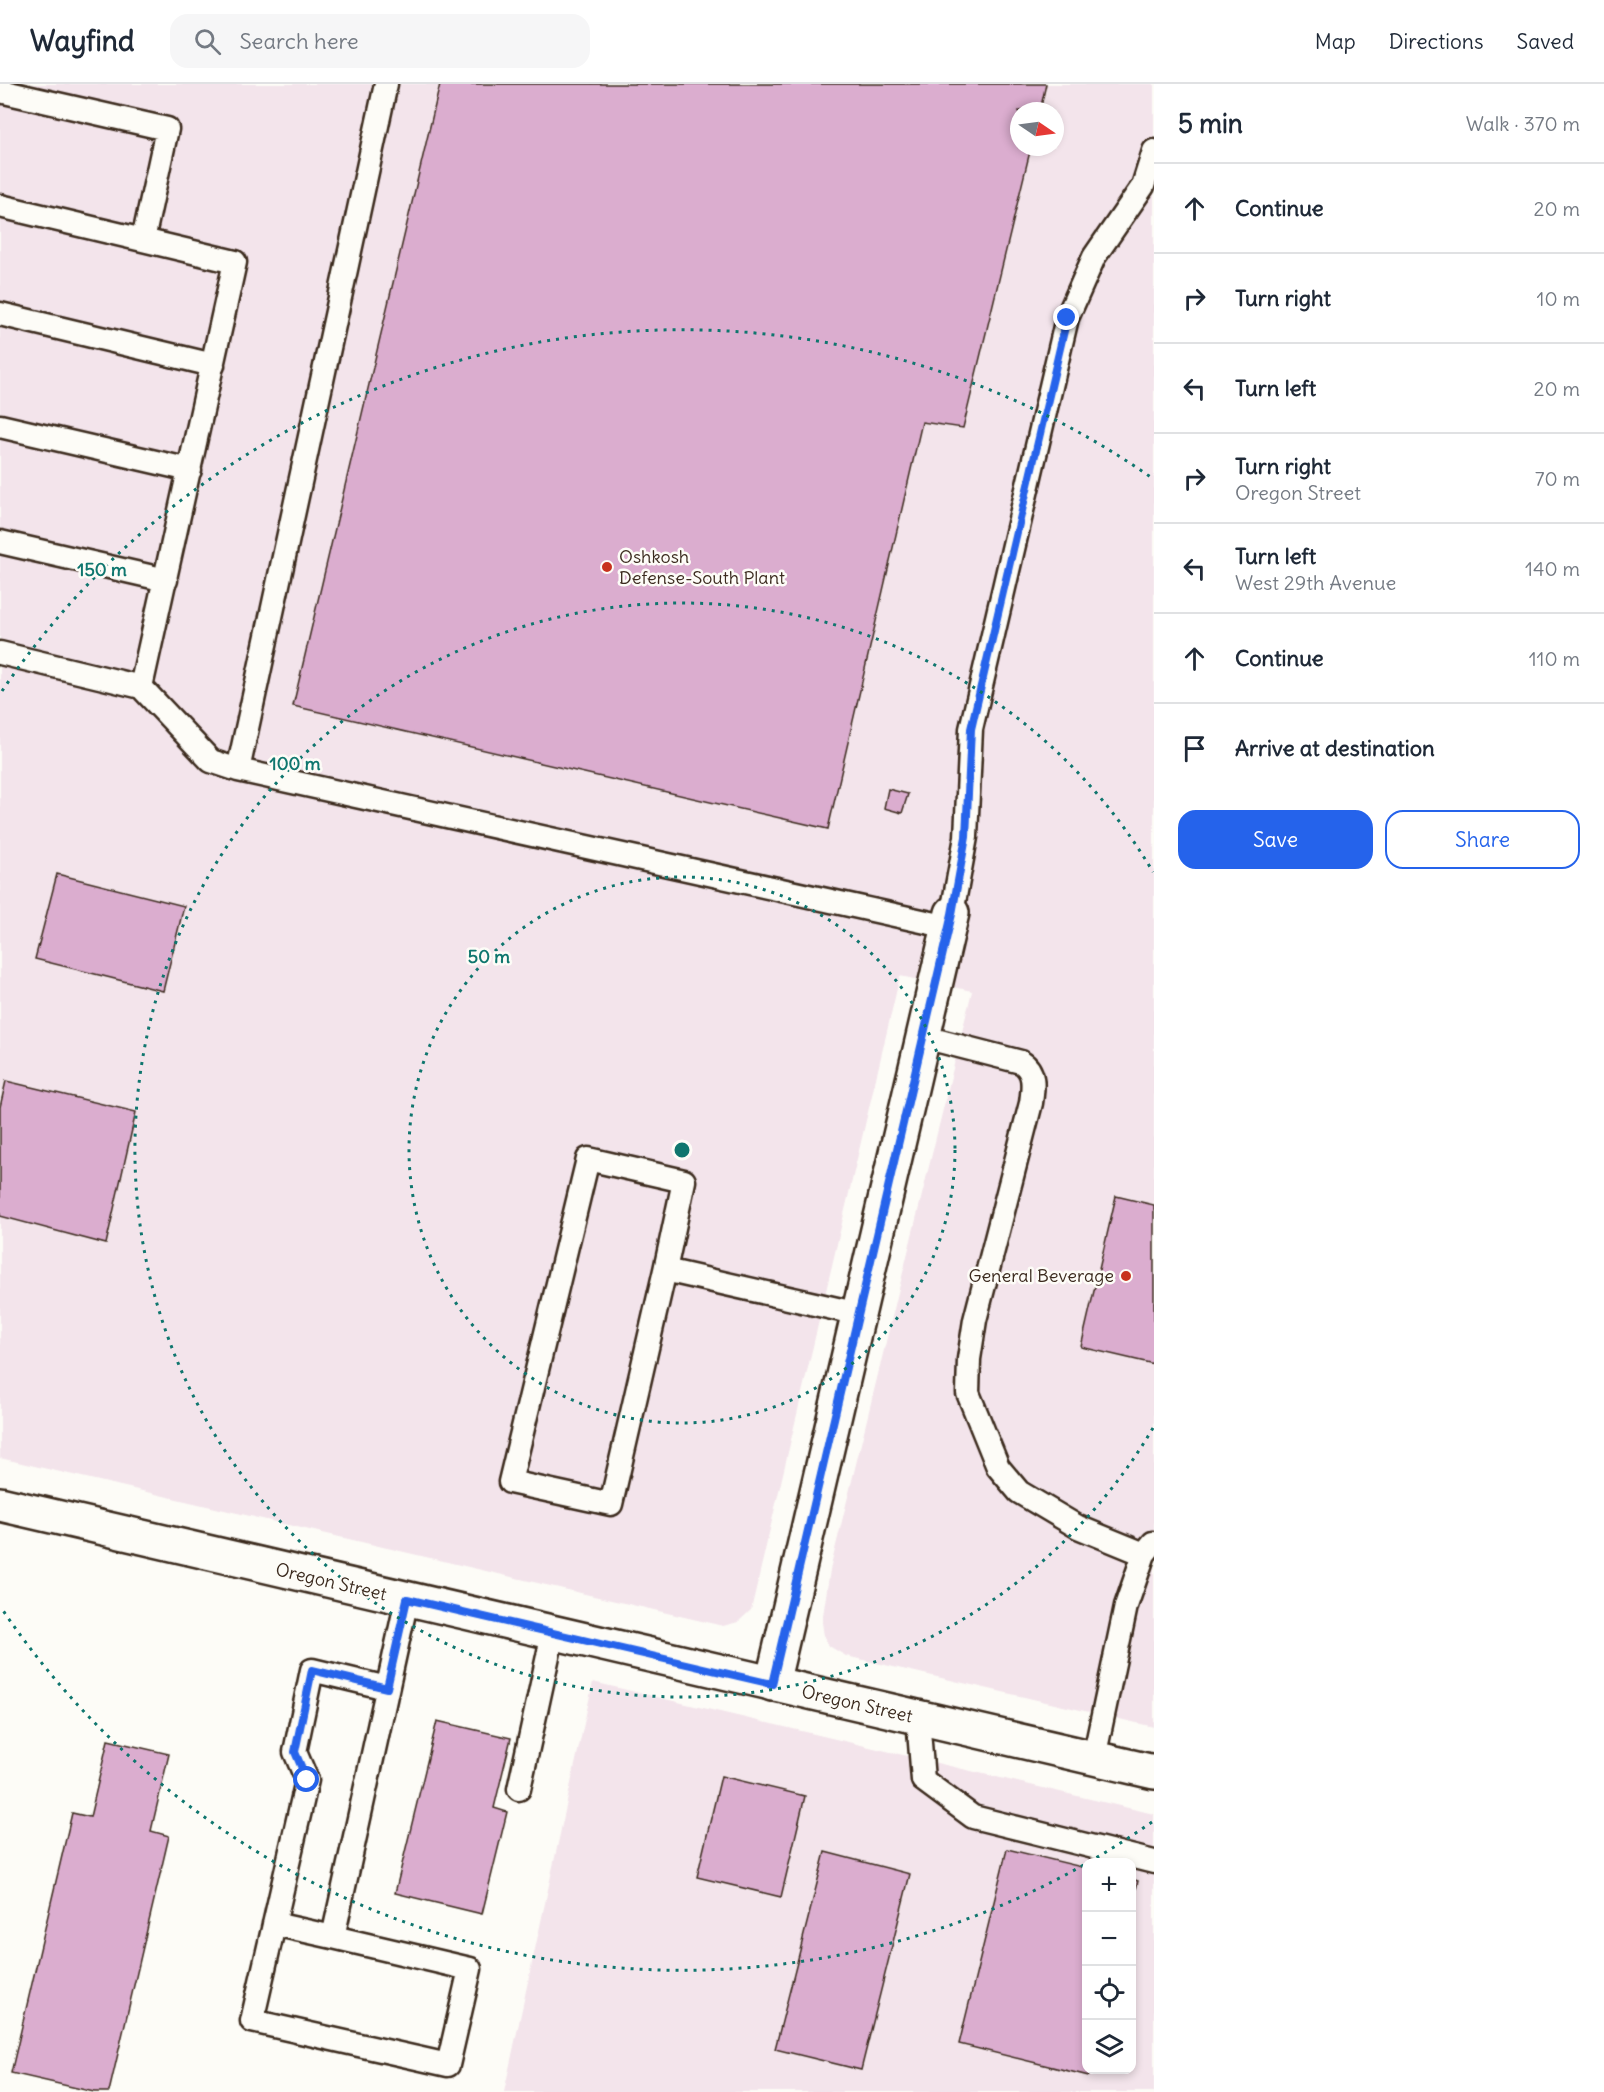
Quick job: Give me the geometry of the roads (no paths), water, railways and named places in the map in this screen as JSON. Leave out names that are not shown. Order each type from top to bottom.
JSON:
[{"type":"street","points":[[772,1684],[951,920]]},
{"type":"street","name":"Oregon Street","points":[[0,1504],[1154,1772]]},
{"type":"lane","points":[[238,770],[386,84]]},
{"type":"lane","points":[[0,91],[167,129],[143,240]]},
{"type":"lane","points":[[0,653],[141,687],[211,761],[238,770],[951,920],[966,837],[971,729],[1067,318],[1094,257],[1143,186],[1154,151]]},
{"type":"lane","points":[[0,206],[236,262],[141,687]]},
{"type":"lane","points":[[0,314],[213,365]]},
{"type":"lane","points":[[0,426],[190,470]]},
{"type":"lane","points":[[0,542],[166,580]]},
{"type":"lane","points":[[924,1037],[1022,1062],[1028,1065],[1032,1075],[1031,1103],[975,1320],[969,1359],[968,1393],[998,1467],[1019,1492],[1078,1527],[1149,1548],[1126,1606],[1094,1758]]},
{"type":"lane","points":[[588,1159],[684,1181],[665,1270],[611,1504],[510,1482],[588,1159]]},
{"type":"lane","points":[[665,1270],[859,1314]]},
{"type":"lane","points":[[333,1937],[407,1599]]},
{"type":"lane","points":[[519,1789],[553,1633]]},
{"type":"lane","points":[[274,1924],[470,1969],[448,2065],[252,2021],[274,1924],[307,1780],[295,1752],[312,1670],[387,1688]]},
{"type":"lane","points":[[918,1718],[923,1780],[973,1817],[1154,1862]]},
{"type":"place","name":"Oshkosh Defense-South Plant","points":[[607,567]]},
{"type":"place","name":"General Beverage","points":[[1126,1276]]}]
